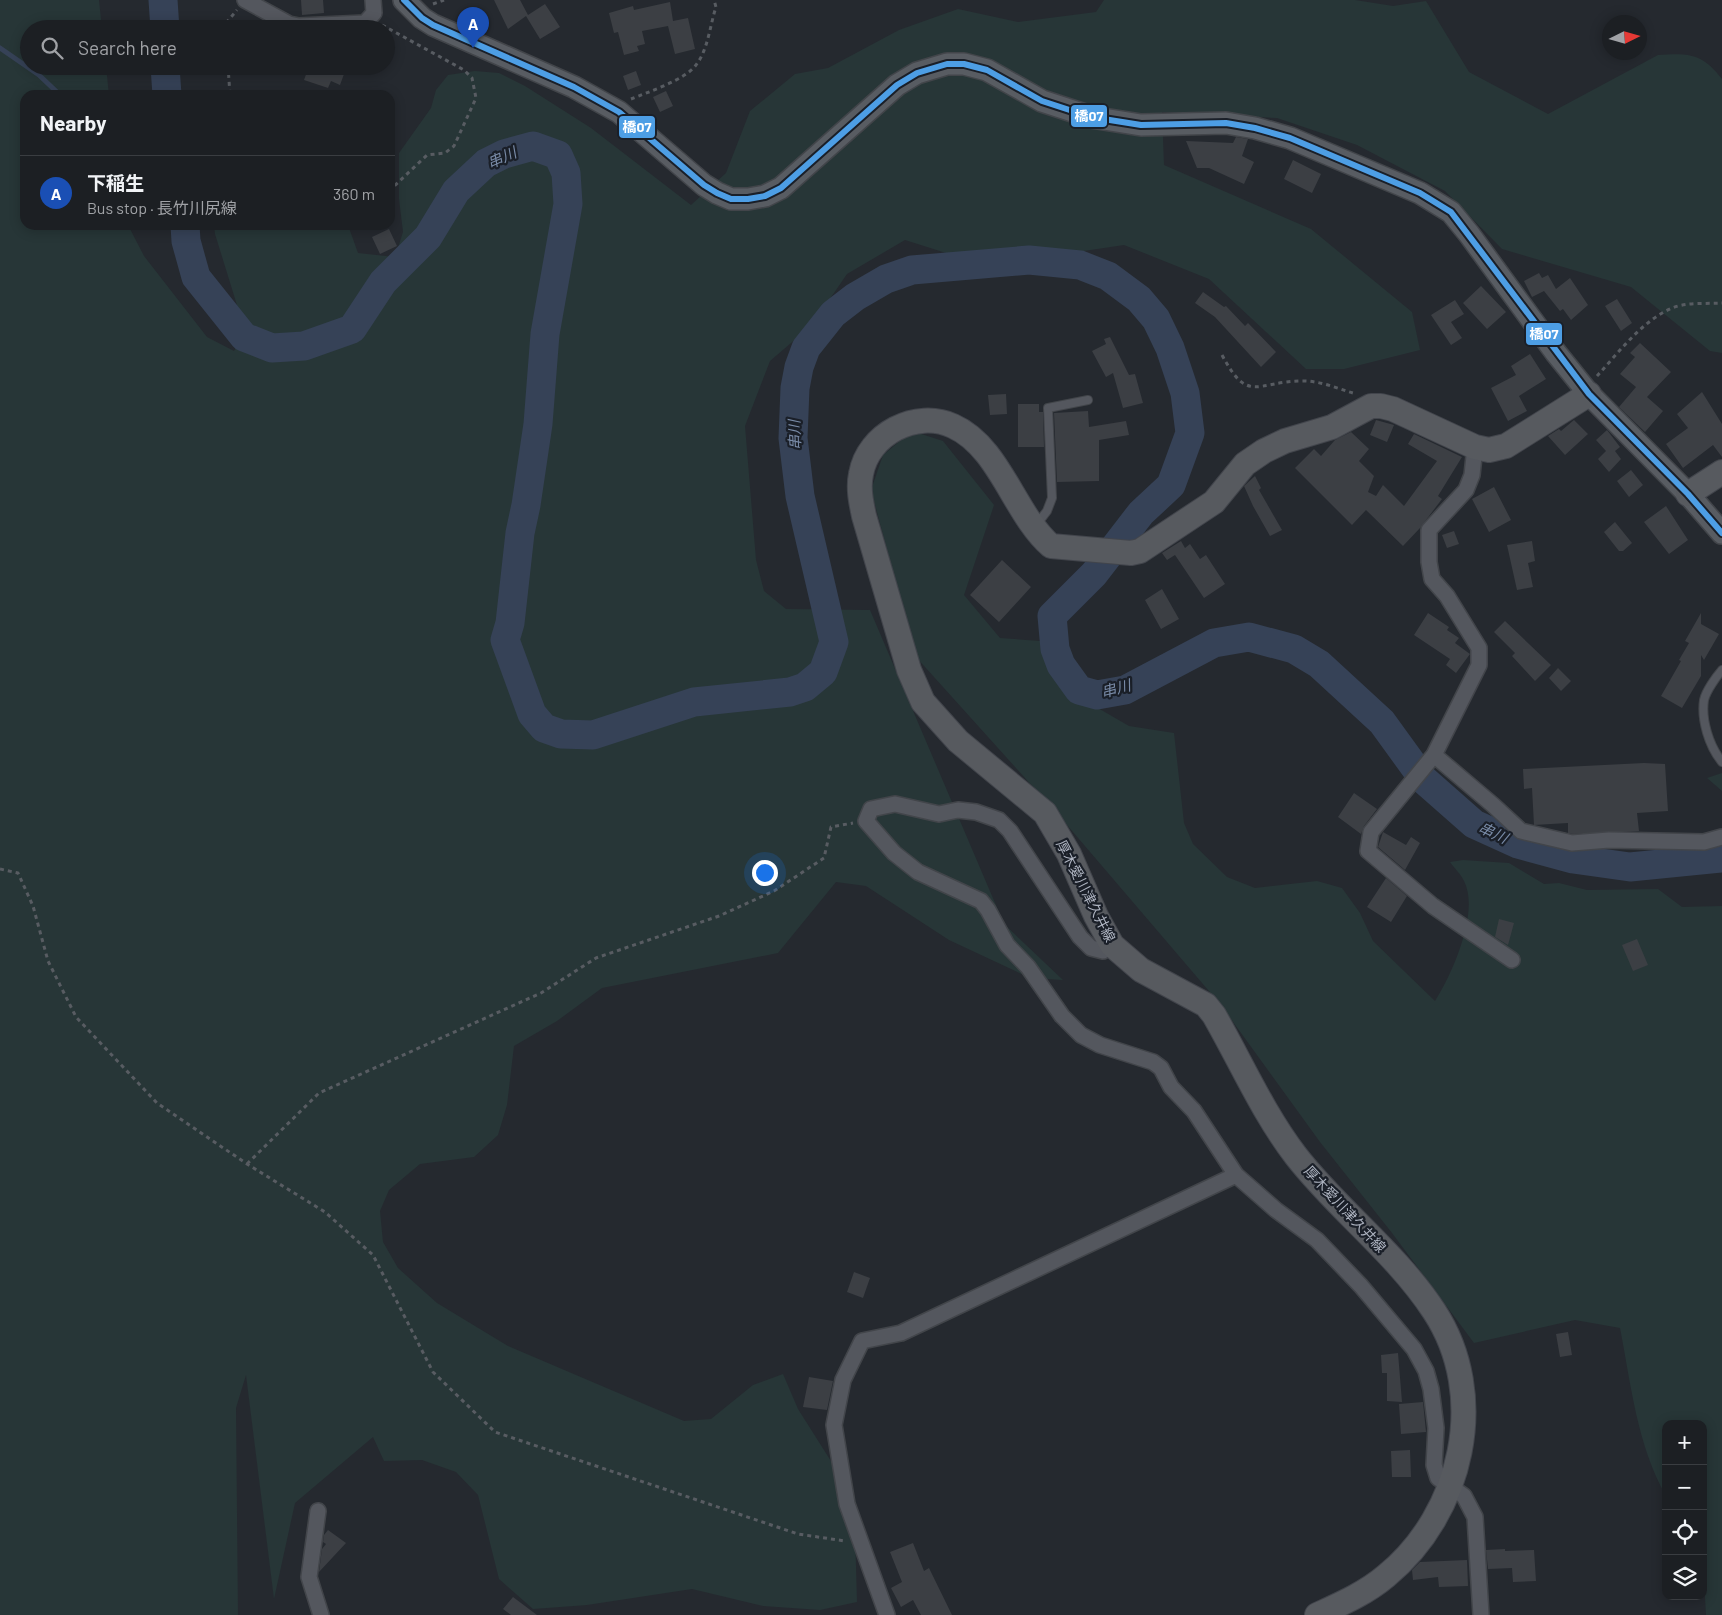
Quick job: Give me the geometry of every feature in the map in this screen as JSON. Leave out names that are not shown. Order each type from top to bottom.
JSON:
[{"type":"main road","points":[[404,0],[422,18],[433,25],[574,87],[619,112],[704,185],[731,199],[740,200],[764,196],[781,188],[897,86],[917,73],[947,64],[964,64],[987,70],[1042,101],[1091,117],[1141,125],[1214,122],[1246,126],[1272,132],[1324,152],[1413,190],[1451,212],[1556,353],[1589,394],[1688,494],[1722,533]]},
{"type":"main road","points":[[1371,406],[1388,407],[1475,448],[1489,450],[1506,446],[1589,394]]},
{"type":"main road","name":"厚木愛川津久井線","points":[[1317,1615],[1372,1586],[1398,1565],[1436,1518],[1452,1486],[1462,1444],[1462,1399],[1454,1354],[1434,1311],[1410,1279],[1297,1157],[1268,1115],[1227,1037],[1206,1006],[1141,970],[1112,945],[1096,916],[1069,854],[1045,813],[958,741],[923,702],[909,670],[864,516],[859,482],[865,461],[879,440],[898,427],[924,420],[933,420],[953,426],[973,438],[982,448],[1034,528],[1052,546],[1062,549],[1131,553],[1150,546],[1214,502],[1245,464],[1264,451],[1285,441],[1332,427],[1371,406]]},
{"type":"main road","points":[[1688,494],[1722,472]]},
{"type":"street","points":[[368,20],[374,14],[373,0]]},
{"type":"street","points":[[242,4],[280,20]]},
{"type":"street","points":[[1475,448],[1472,475],[1466,490],[1429,530],[1429,562],[1432,579],[1447,596],[1479,648],[1479,665],[1434,755],[1370,832],[1368,851],[1433,906],[1512,960]]},
{"type":"street","points":[[1434,755],[1493,805],[1521,832],[1572,843],[1609,840],[1704,842],[1722,837]]},
{"type":"street","points":[[1112,945],[1103,951],[1096,950],[1080,937],[1010,830],[1000,820],[989,814],[958,810],[939,814],[895,804],[871,809],[866,821],[894,853],[918,872],[981,901],[1007,945],[1028,967],[1062,1016],[1081,1035],[1100,1045],[1153,1062],[1161,1068],[1172,1087],[1194,1112],[1236,1175],[1276,1210],[1317,1240],[1361,1286],[1414,1349],[1426,1371],[1432,1397],[1436,1428],[1434,1465],[1438,1478],[1464,1496],[1475,1518],[1480,1615]]},
{"type":"street","points":[[887,1615],[847,1504],[834,1425],[843,1380],[862,1341],[901,1333],[1236,1175]]},
{"type":"street","points":[[318,1511],[309,1577],[321,1615]]},
{"type":"lane","points":[[1034,528],[1047,511],[1052,498],[1048,408],[1088,400]]},
{"type":"lane","points":[[1722,670],[1704,698],[1704,722],[1715,754],[1722,762]]},
{"type":"path","points":[[619,112],[627,101],[685,75],[696,66],[703,52],[716,7],[714,0]]},
{"type":"path","points":[[229,20],[242,4]]},
{"type":"path","points":[[371,18],[375,20]]},
{"type":"path","points":[[395,31],[464,70],[472,78],[476,98],[454,146],[445,153],[428,155],[395,185]]},
{"type":"path","points":[[229,75],[230,90]]},
{"type":"path","points":[[1589,394],[1592,381],[1648,322],[1673,308],[1694,304],[1722,303]]},
{"type":"path","points":[[1222,355],[1234,377],[1247,385],[1260,388],[1298,381],[1314,381],[1358,394],[1371,406]]},
{"type":"path","points":[[248,1164],[319,1093],[541,993],[596,958],[719,916],[774,891],[824,858],[831,827],[866,821]]},
{"type":"path","points":[[0,869],[18,873],[33,906],[48,961],[76,1017],[157,1103],[248,1164],[325,1212],[373,1256],[433,1372],[495,1432],[798,1534],[862,1543]]},
{"type":"shaded area","points":[[0,0],[99,0],[101,20],[20,20],[20,75],[107,75],[108,90],[20,90],[20,230],[131,230],[144,256],[207,337],[234,351],[245,331],[215,230],[350,230],[358,253],[395,257],[403,232],[399,199],[399,153],[431,108],[436,90],[448,75],[475,71],[499,73],[525,86],[591,128],[691,205],[726,173],[750,111],[795,74],[828,68],[899,30],[958,9],[1018,22],[1096,12],[1104,0],[1355,0],[1393,6],[1426,1],[1469,72],[1548,114],[1658,55],[1678,54],[1694,56],[1715,70],[1722,79],[1722,353],[1710,351],[1631,287],[1502,249],[1445,191],[1357,145],[1277,118],[1162,112],[1164,165],[1311,229],[1412,312],[1420,350],[1344,369],[1306,369],[1209,279],[1124,245],[1057,255],[946,253],[905,240],[847,274],[812,325],[770,361],[745,426],[756,560],[764,591],[786,609],[870,610],[1004,924],[1063,980],[1030,978],[949,940],[866,886],[836,882],[778,953],[602,988],[557,1021],[514,1046],[507,1105],[498,1135],[474,1157],[420,1164],[389,1190],[380,1211],[383,1242],[398,1268],[437,1303],[508,1346],[684,1421],[711,1419],[753,1385],[783,1374],[798,1409],[841,1477],[855,1530],[857,1602],[820,1610],[763,1606],[692,1589],[587,1605],[533,1609],[499,1579],[478,1495],[456,1472],[422,1460],[384,1461],[373,1437],[295,1503],[274,1599],[246,1375],[236,1408],[238,1615],[0,1615]]},
{"type":"shaded area","points":[[912,431],[943,441],[994,505],[964,595],[1000,638],[1054,642],[1091,704],[1129,726],[1174,733],[1184,823],[1193,844],[1227,877],[1255,888],[1317,881],[1342,888],[1360,913],[1373,941],[1435,1001],[1449,975],[1462,943],[1469,909],[1468,894],[1464,881],[1450,862],[1463,860],[1509,863],[1544,884],[1559,883],[1587,890],[1658,889],[1682,907],[1722,906],[1722,1615],[1706,1615],[1707,1420],[1662,1420],[1662,1488],[1648,1456],[1636,1414],[1620,1328],[1575,1320],[1474,1343],[1392,1233],[1320,1142],[1220,1004],[1061,818],[916,657],[871,490],[883,455]]},
{"type":"shaded area","points":[[1722,773],[1722,791],[1707,778]]},
{"type":"building","points":[[301,0],[323,0],[324,13],[302,15]]},
{"type":"building","points":[[494,0],[520,0],[528,15],[545,4],[560,27],[540,39],[526,16],[508,29]]},
{"type":"building","points":[[670,2],[673,21],[688,18],[695,49],[675,54],[668,26],[642,31],[645,44],[637,46],[639,51],[624,55],[618,32],[614,33],[609,13],[633,6],[634,10]]},
{"type":"building","points":[[636,71],[641,85],[628,90],[623,76]]},
{"type":"building","points":[[306,75],[344,75],[340,85],[331,81],[328,88],[304,80]]},
{"type":"building","points":[[666,91],[673,106],[660,112],[653,97]]},
{"type":"building","points":[[1236,137],[1248,139],[1242,156],[1254,162],[1244,184],[1209,168],[1197,168],[1186,141],[1233,143]]},
{"type":"building","points":[[1293,160],[1321,174],[1312,193],[1284,179]]},
{"type":"building","points":[[389,230],[397,246],[380,254],[372,237]]},
{"type":"building","points":[[1539,273],[1542,278],[1548,275],[1556,289],[1570,278],[1588,305],[1571,320],[1563,309],[1560,311],[1544,291],[1532,297],[1524,281]]},
{"type":"building","points":[[1481,286],[1506,312],[1487,329],[1463,303]]},
{"type":"building","points":[[1203,292],[1224,307],[1226,306],[1245,326],[1248,323],[1276,352],[1261,367],[1215,317],[1195,303]]},
{"type":"building","points":[[1617,299],[1632,323],[1621,331],[1605,306]]},
{"type":"building","points":[[1455,300],[1464,314],[1451,322],[1462,338],[1451,345],[1431,315]]},
{"type":"building","points":[[1110,337],[1129,375],[1135,374],[1143,403],[1123,408],[1113,373],[1106,377],[1092,351],[1106,344],[1104,339]]},
{"type":"building","points":[[1640,343],[1671,372],[1647,397],[1663,411],[1645,432],[1619,407],[1636,387],[1620,374],[1635,357],[1630,353]]},
{"type":"building","points":[[1530,354],[1546,379],[1519,396],[1527,411],[1508,421],[1491,388],[1516,375],[1511,366]]},
{"type":"building","points":[[1702,392],[1722,424],[1722,457],[1713,445],[1683,468],[1666,444],[1688,428],[1677,414]]},
{"type":"building","points":[[1006,394],[1007,414],[990,415],[988,395]]},
{"type":"building","points":[[1018,404],[1039,404],[1039,412],[1043,412],[1044,447],[1018,447]]},
{"type":"building","points":[[1088,411],[1089,427],[1126,421],[1129,435],[1099,440],[1099,481],[1057,482],[1054,413]]},
{"type":"building","points":[[1376,420],[1394,425],[1387,442],[1370,435]]},
{"type":"building","points":[[1574,420],[1588,434],[1565,455],[1548,436],[1559,429],[1561,431]]},
{"type":"building","points":[[1607,430],[1620,447],[1615,451],[1621,459],[1609,472],[1598,459],[1606,451],[1596,440]]},
{"type":"building","points":[[1351,432],[1369,449],[1359,461],[1374,476],[1368,492],[1376,496],[1383,485],[1404,506],[1437,461],[1408,444],[1414,434],[1462,457],[1438,496],[1442,499],[1420,528],[1403,546],[1366,510],[1352,525],[1295,468],[1314,449],[1321,456],[1335,440]]},
{"type":"building","points":[[1631,470],[1643,485],[1629,497],[1617,481]]},
{"type":"building","points":[[1255,476],[1261,488],[1259,490],[1282,530],[1270,536],[1244,486]]},
{"type":"building","points":[[1494,487],[1511,520],[1489,532],[1472,499]]},
{"type":"building","points":[[1666,506],[1688,540],[1669,554],[1644,522]]},
{"type":"building","points":[[1615,522],[1632,543],[1623,551],[1619,551],[1604,532]]},
{"type":"building","points":[[1454,531],[1459,544],[1447,548],[1442,535]]},
{"type":"building","points":[[1181,541],[1185,548],[1190,544],[1200,559],[1206,555],[1225,584],[1204,598],[1175,555],[1167,560],[1162,553]]},
{"type":"building","points":[[1532,541],[1535,561],[1528,563],[1533,587],[1517,590],[1507,545]]},
{"type":"building","points":[[1002,560],[1031,587],[999,622],[970,595]]},
{"type":"building","points":[[1162,589],[1179,619],[1161,629],[1145,600]]},
{"type":"building","points":[[1428,613],[1449,627],[1447,630],[1459,638],[1455,643],[1470,654],[1456,673],[1446,665],[1450,659],[1414,635]]},
{"type":"building","points":[[1701,613],[1701,624],[1719,634],[1704,660],[1701,655],[1701,676],[1682,708],[1661,696],[1681,661],[1679,660],[1689,643],[1685,641]]},
{"type":"building","points":[[1505,621],[1551,665],[1535,681],[1512,656],[1515,653],[1494,632]]},
{"type":"building","points":[[1558,668],[1571,681],[1561,691],[1549,678]]},
{"type":"building","points":[[1644,763],[1665,764],[1668,811],[1637,813],[1639,831],[1573,834],[1568,833],[1568,823],[1534,825],[1532,788],[1524,789],[1523,769]]},
{"type":"building","points":[[1354,793],[1377,809],[1364,826],[1361,834],[1338,817]]},
{"type":"building","points":[[1383,832],[1406,845],[1411,837],[1420,843],[1405,870],[1378,847]]},
{"type":"building","points":[[1386,878],[1407,896],[1391,922],[1367,907]]},
{"type":"building","points":[[1499,919],[1514,923],[1508,945],[1495,937]]},
{"type":"building","points":[[1637,939],[1648,965],[1633,971],[1622,945]]},
{"type":"building","points":[[854,1272],[870,1278],[863,1298],[847,1292]]},
{"type":"building","points":[[1568,1332],[1572,1355],[1560,1357],[1556,1334]]},
{"type":"building","points":[[1398,1353],[1402,1402],[1387,1401],[1387,1373],[1382,1373],[1381,1355]]},
{"type":"building","points":[[809,1377],[833,1381],[827,1410],[803,1407]]},
{"type":"building","points":[[1423,1402],[1426,1432],[1401,1434],[1399,1404]]},
{"type":"building","points":[[1410,1450],[1411,1477],[1392,1477],[1391,1451]]},
{"type":"building","points":[[328,1530],[346,1543],[319,1572],[322,1549],[326,1544],[323,1542],[324,1535]]},
{"type":"building","points":[[913,1543],[924,1571],[929,1568],[952,1615],[921,1615],[913,1600],[901,1607],[891,1588],[902,1582],[890,1552]]},
{"type":"building","points":[[1505,1549],[1505,1551],[1534,1550],[1536,1581],[1513,1582],[1512,1568],[1488,1569],[1486,1550]]},
{"type":"building","points":[[1467,1560],[1468,1586],[1439,1587],[1438,1577],[1413,1580],[1412,1570],[1420,1562]]},
{"type":"building","points":[[513,1597],[537,1615],[511,1615],[503,1609]]},
{"type":"waterway","name":"串川","points":[[163,0],[164,20]]},
{"type":"waterway","points":[[0,48],[20,62]]},
{"type":"waterway","points":[[39,75],[55,90]]},
{"type":"waterway","name":"串川","points":[[166,75],[167,90]]},
{"type":"waterway","name":"串川","points":[[185,230],[186,241],[196,277],[244,337],[272,348],[304,346],[352,329],[383,282],[428,237],[456,191],[486,163],[504,154],[533,146],[558,155],[566,173],[568,204],[545,334],[538,424],[520,533],[510,623],[505,640],[532,714],[544,728],[561,734],[593,735],[694,702],[790,692],[805,687],[823,672],[834,642],[800,496],[793,438],[795,388],[799,367],[806,348],[833,314],[855,297],[886,279],[912,270],[1029,260],[1080,265],[1108,276],[1139,299],[1156,319],[1170,348],[1185,393],[1190,433],[1171,485],[1141,513],[1094,574],[1052,616],[1055,649],[1061,665],[1079,690],[1097,695],[1125,690],[1214,643],[1249,637],[1294,649],[1319,664],[1382,722],[1424,780],[1474,824],[1518,844],[1573,859],[1630,867],[1722,858]]},
{"type":"transit line","name":"橋07","points":[[404,0],[422,18],[433,25],[574,87],[619,112],[704,185],[731,199],[765,196],[781,188],[897,85],[917,73],[947,64],[964,64],[987,70],[1042,101],[1091,117],[1141,125],[1226,123],[1255,128],[1290,138],[1420,193],[1451,212],[1589,394],[1688,494],[1722,533]]},
{"type":"place","name":"下稲生","points":[[473,48]]}]
